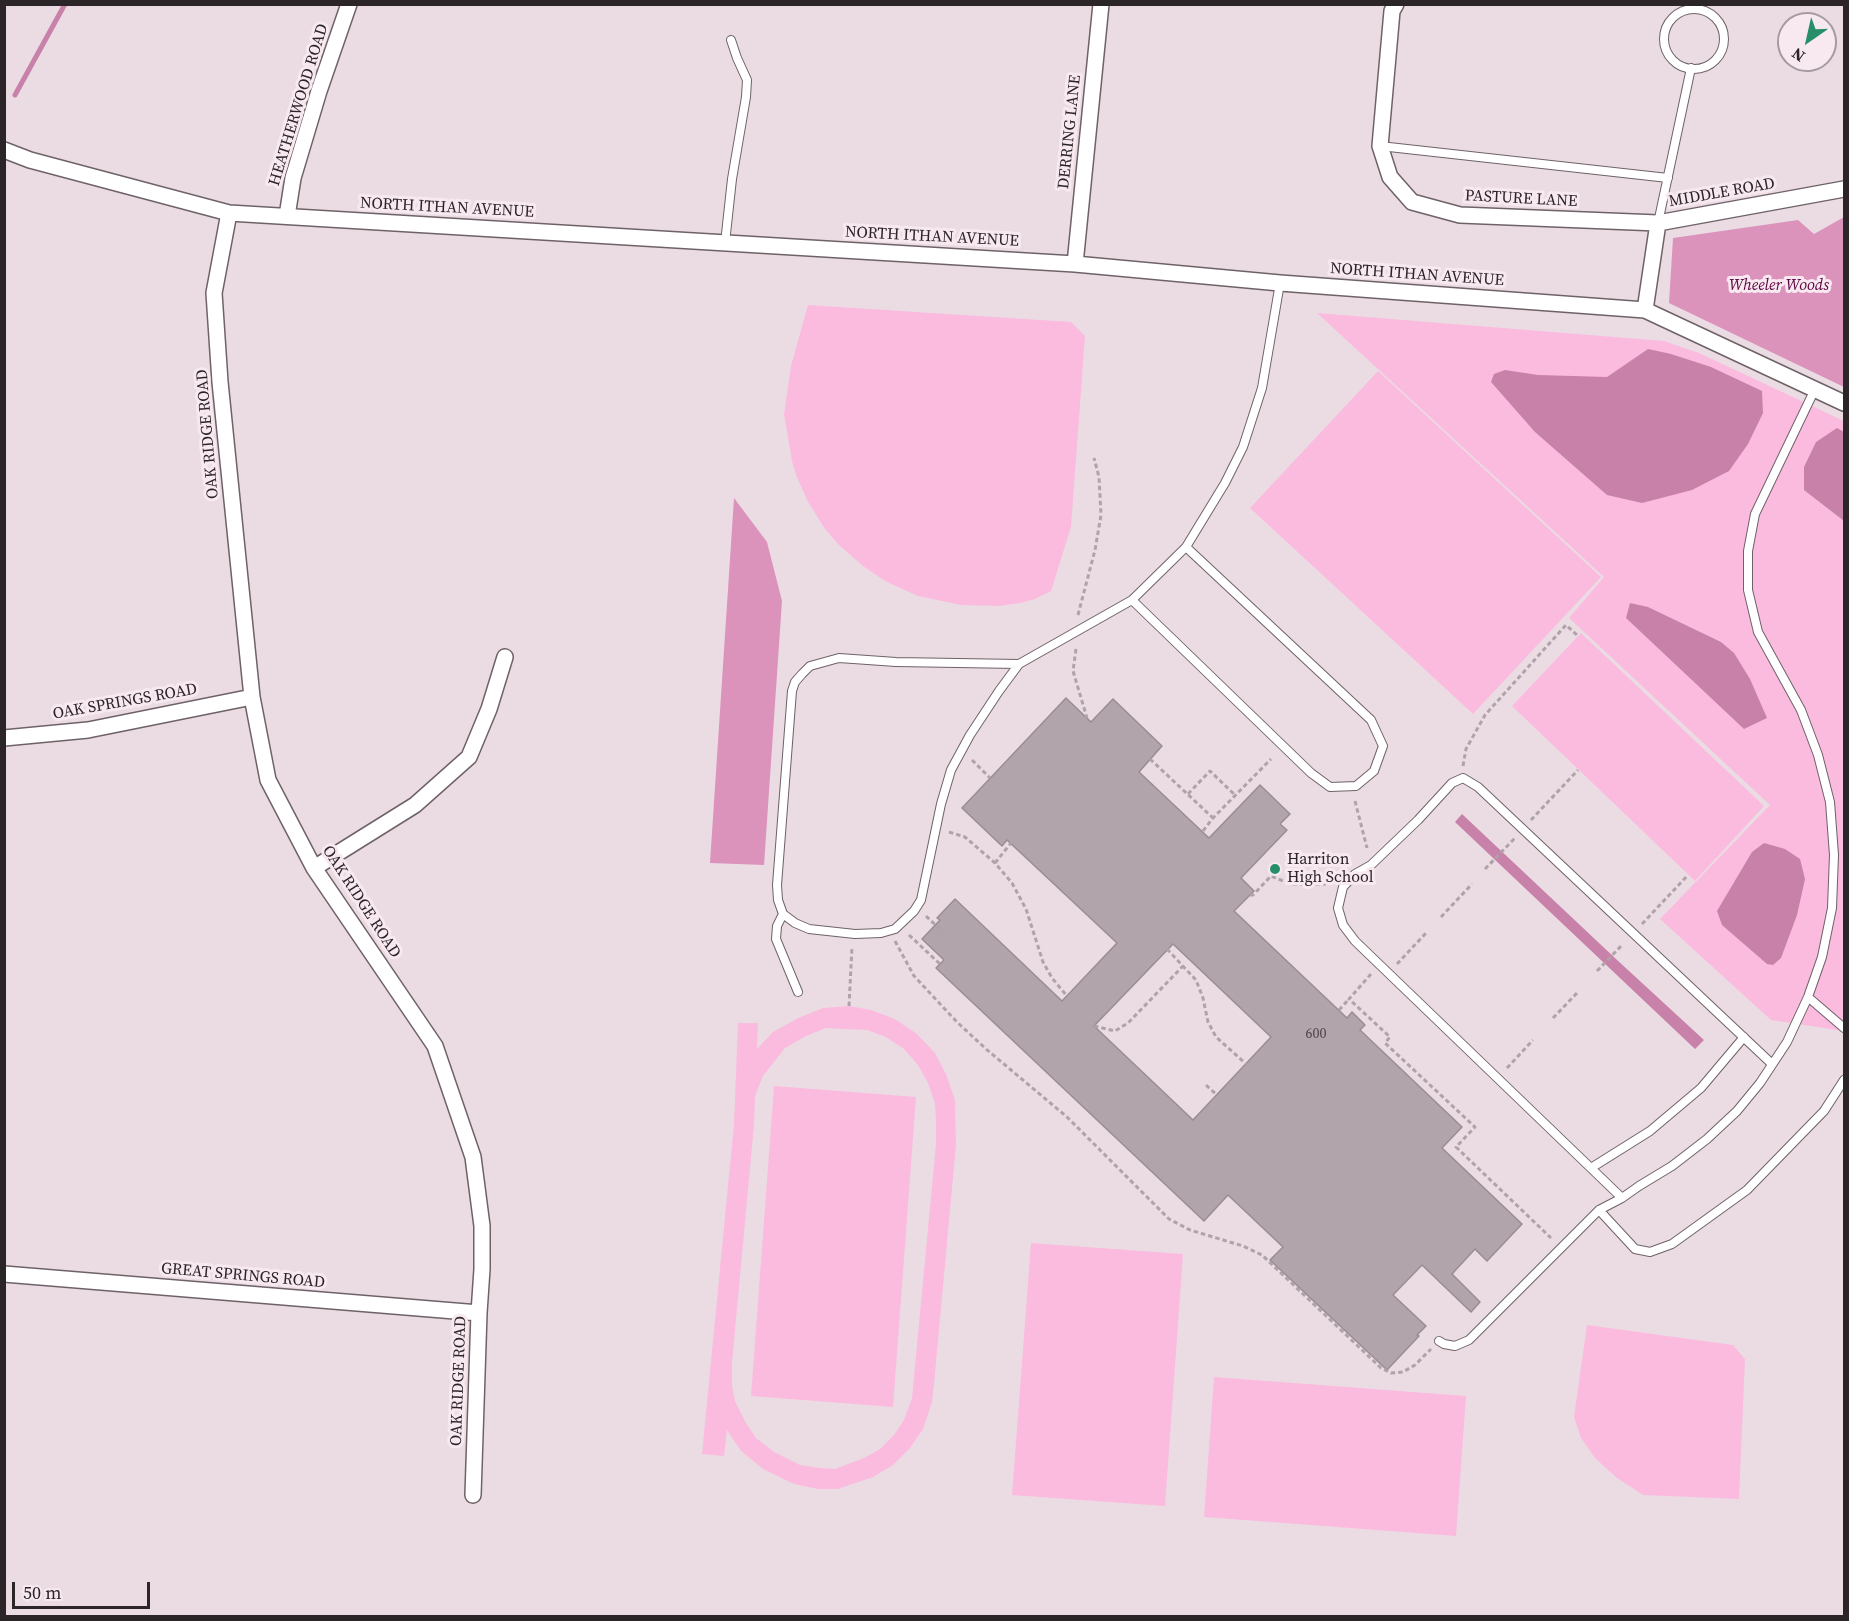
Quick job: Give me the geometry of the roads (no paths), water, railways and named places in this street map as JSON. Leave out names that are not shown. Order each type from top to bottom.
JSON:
[{"type":"street","name":"HEATHERWOOD ROAD","points":[[286,216],[293,178],[349,4]]},
{"type":"street","name":"DERRING LANE","points":[[1075,264],[1101,4]]},
{"type":"street","name":"PASTURE LANE","points":[[1396,4],[1392,11],[1380,146],[1390,177],[1412,202],[1460,215],[1658,223]]},
{"type":"street","name":"NORTH ITHAN AVENUE","points":[[4,150],[30,160],[229,213],[1075,264],[1280,283],[1645,310],[1845,403]]},
{"type":"street","name":"MIDDLE ROAD","points":[[1645,310],[1658,223],[1845,189]]},
{"type":"street","name":"OAK RIDGE ROAD","points":[[229,213],[214,293],[220,382],[252,697],[268,780],[314,868],[435,1046],[473,1157],[482,1226],[473,1495]]},
{"type":"street","points":[[314,868],[415,805],[469,756],[489,709],[505,657]]},
{"type":"street","name":"OAK SPRINGS ROAD","points":[[4,738],[88,730],[252,697]]},
{"type":"street","name":"GREAT SPRINGS ROAD","points":[[4,1274],[479,1313]]},
{"type":"lane","points":[[1688,9],[1697,9],[1706,11],[1720,24],[1724,42],[1716,59],[1700,68],[1691,68],[1674,61],[1668,53],[1665,35],[1672,18],[1688,9]]},
{"type":"lane","points":[[725,243],[747,80],[731,40]]},
{"type":"lane","points":[[1658,223],[1691,68]]},
{"type":"lane","points":[[1380,146],[1668,178]]},
{"type":"lane","points":[[1019,664],[897,662],[839,658],[810,666],[802,674],[795,682],[792,691],[777,885],[778,900],[783,914],[809,929],[855,934],[880,933],[895,929],[914,911],[925,889],[941,804],[951,770],[970,735],[1019,664],[1132,600],[1186,548],[1225,483],[1243,447],[1262,388],[1280,283]]},
{"type":"lane","points":[[1439,1341],[1455,1346],[1469,1340],[1599,1210],[1672,1166],[1707,1139],[1737,1110],[1760,1083],[1787,1042],[1808,997],[1822,957],[1832,908],[1834,855],[1830,802],[1818,755],[1801,710],[1758,632],[1748,590],[1748,551],[1755,514],[1815,389]]},
{"type":"lane","points":[[1132,600],[1311,773],[1330,787],[1356,786],[1374,771],[1383,746],[1371,720],[1186,548]]},
{"type":"lane","points":[[1622,1198],[1355,940],[1343,925],[1338,908],[1343,887],[1355,874],[1371,865],[1418,820],[1452,783],[1463,778],[1478,787],[1772,1064]]},
{"type":"lane","points":[[783,914],[777,926],[776,939],[798,992]]},
{"type":"lane","points":[[1808,997],[1845,1028]]},
{"type":"lane","points":[[1591,1168],[1650,1131],[1701,1088],[1744,1037]]},
{"type":"lane","points":[[1599,1210],[1635,1249],[1650,1252],[1672,1244],[1747,1190],[1824,1111],[1845,1080]]},
{"type":"waterway","points":[[15,95],[65,4]]},
{"type":"place","name":"Harriton High School","points":[[1275,869]]},
{"type":"park label","name":"Wheeler Woods","points":[[1779,286]]}]
